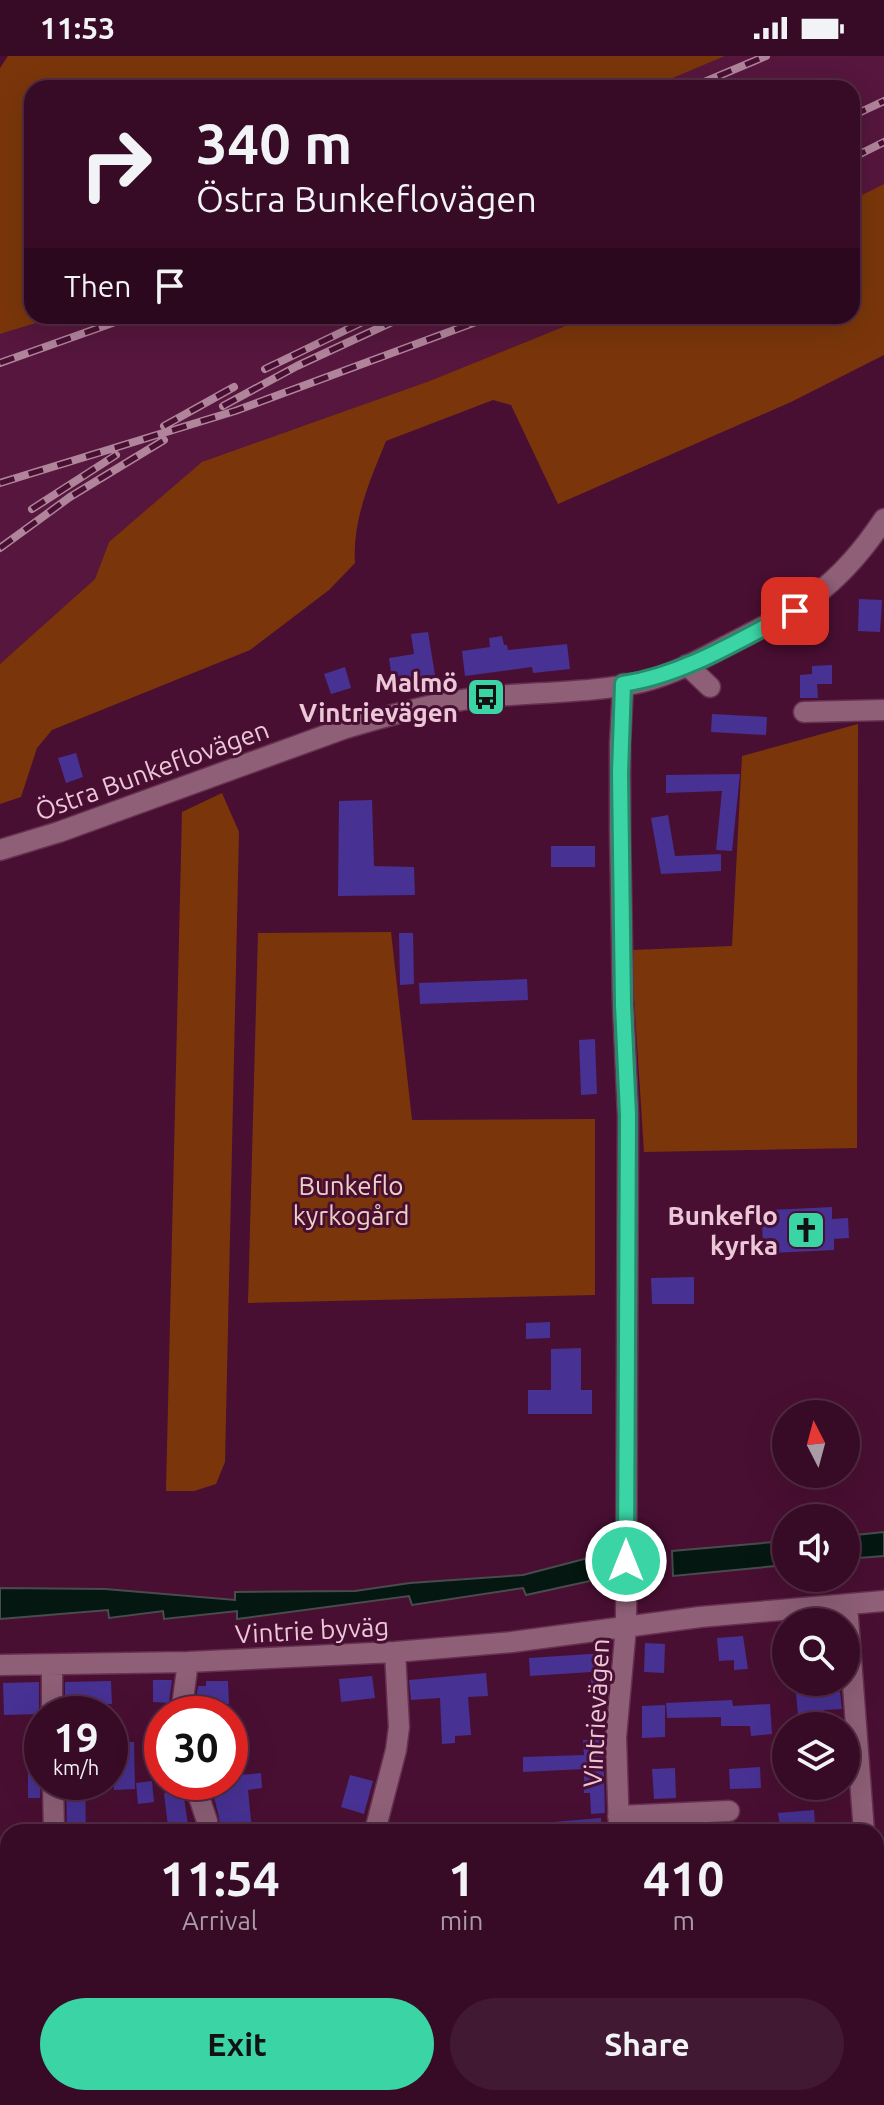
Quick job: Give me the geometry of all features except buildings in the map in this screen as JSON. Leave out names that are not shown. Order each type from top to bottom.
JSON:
[{"type":"street","name":"Östra Bunkeflovägen","points":[[0,850],[383,717],[462,700],[643,681],[687,665],[812,600],[852,563],[884,519]]},
{"type":"street","points":[[687,665],[710,687]]},
{"type":"street","name":"Vintrievägen","points":[[618,1824],[616,1737],[626,1627],[628,1115],[620,830],[623,684]]},
{"type":"street","points":[[804,712],[884,710]]},
{"type":"street","name":"Vintrie byväg","points":[[0,1665],[188,1662],[395,1652],[512,1642],[700,1617],[884,1601]]},
{"type":"street","points":[[847,1605],[863,1824]]},
{"type":"street","points":[[377,1824],[399,1727],[395,1652]]},
{"type":"street","points":[[183,1696],[188,1662]]},
{"type":"street","points":[[52,1665],[52,1696]]},
{"type":"street","points":[[53,1800],[54,1824]]},
{"type":"street","points":[[200,1800],[207,1824]]},
{"type":"street","points":[[618,1824],[729,1811]]},
{"type":"shaded area","points":[[725,56],[884,56],[884,184],[860,196],[860,80],[668,80]]},
{"type":"shaded area","points":[[33,324],[570,324],[427,382],[109,542],[95,579],[0,664],[0,334]]},
{"type":"shaded area","points":[[884,1532],[884,1556],[860,1558],[860,1535]]},
{"type":"shaded area","points":[[772,1542],[772,1566],[673,1576],[672,1551]]},
{"type":"shaded area","points":[[588,1558],[590,1581],[526,1595],[523,1588],[412,1605],[409,1596],[237,1619],[237,1611],[164,1619],[163,1611],[109,1618],[108,1610],[0,1619],[0,1588],[105,1589],[235,1600],[235,1592],[355,1591],[410,1583],[523,1575]]},
{"type":"green space","points":[[8,56],[725,56],[668,80],[24,80],[24,324],[33,324],[0,334],[0,68]]},
{"type":"green space","points":[[884,184],[884,355],[791,402],[558,504],[511,405],[493,400],[386,441],[359,516],[355,563],[329,590],[250,650],[52,730],[37,748],[21,797],[0,804],[0,664],[95,579],[109,542],[202,462],[427,382],[570,324],[860,324],[860,196]]},
{"type":"green space","points":[[858,724],[857,1148],[644,1152],[631,950],[732,946],[742,756]]},
{"type":"green space","points":[[222,793],[239,832],[225,1462],[216,1484],[194,1491],[166,1491],[182,812]]},
{"type":"green space","name":"Bunkeflo kyrkogård","points":[[391,932],[412,1120],[595,1119],[595,1295],[248,1303],[258,933]]},
{"type":"railway","points":[[709,80],[766,56]]},
{"type":"railway","points":[[860,112],[884,101]]},
{"type":"railway","points":[[860,154],[884,142]]},
{"type":"railway","points":[[0,363],[110,324]]},
{"type":"railway","points":[[265,369],[358,324]]},
{"type":"railway","points":[[223,406],[297,366],[388,324]]},
{"type":"railway","points":[[0,483],[235,411],[470,324]]},
{"type":"railway","points":[[164,426],[234,387]]},
{"type":"railway","points":[[0,548],[70,497],[164,440]]},
{"type":"railway","points":[[32,509],[116,455]]},
{"type":"place","name":"Malmö Vintrievägen","points":[[486,697]]},
{"type":"place","name":"Bunkeflo kyrka","points":[[806,1230]]},
{"type":"route","points":[[626,1561],[628,1115],[623,1005],[620,773],[623,684],[643,681],[687,665],[795,611]]}]
